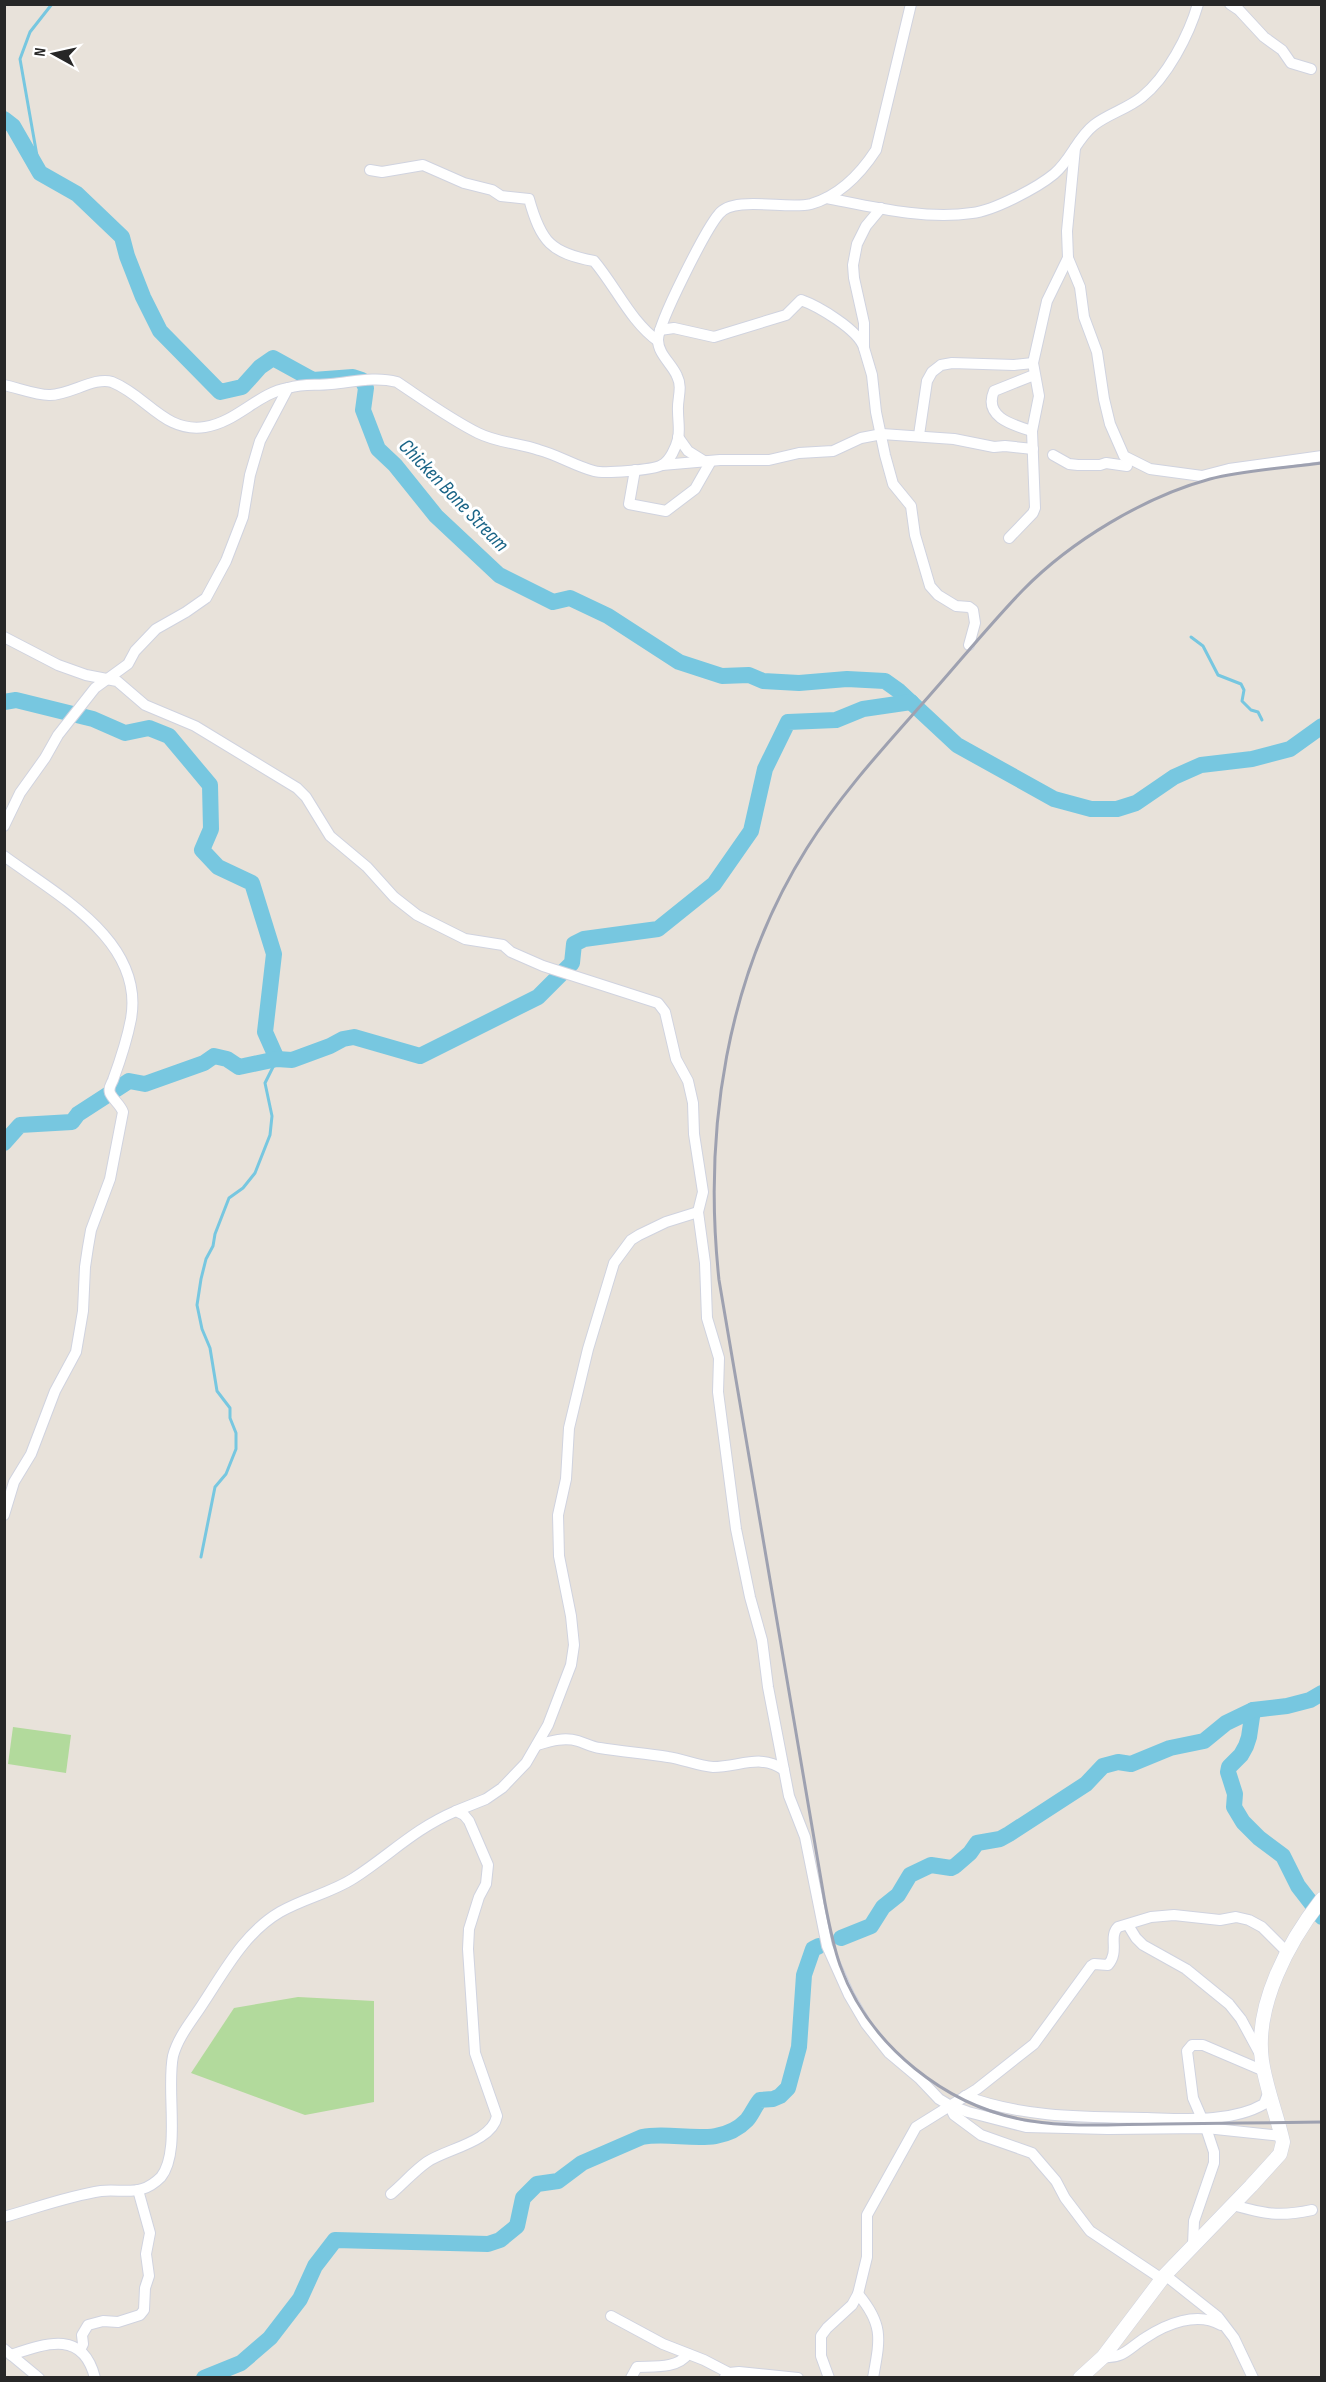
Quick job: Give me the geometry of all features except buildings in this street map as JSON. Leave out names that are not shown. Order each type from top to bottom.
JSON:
[{"type":"street","points":[[662,465],[669,458],[678,437],[680,384],[677,374],[660,351],[659,336],[671,303],[702,242],[724,208],[745,204],[804,205],[827,198],[838,191],[867,163],[876,150],[911,4]]},
{"type":"street","points":[[827,198],[881,208],[942,215],[974,213],[1042,183],[1064,165],[1094,125],[1142,97],[1154,84],[1184,42],[1198,4]]},
{"type":"street","points":[[1230,4],[1239,10],[1264,37],[1282,50],[1291,63],[1311,69]]},
{"type":"street","points":[[1075,148],[1067,231],[1068,258],[1080,287],[1084,317],[1097,352],[1110,424],[1124,456],[1150,469],[1202,476],[1229,469],[1322,456]]},
{"type":"street","points":[[370,170],[382,172],[423,165],[464,183],[492,190],[501,196],[529,199],[548,243],[568,256],[594,261],[637,322],[659,336]]},
{"type":"street","points":[[864,348],[864,323],[854,278],[854,255],[866,226],[881,208]]},
{"type":"street","points":[[1009,538],[1035,508],[1032,431],[1039,396],[1033,363],[1047,301],[1068,258]]},
{"type":"street","points":[[659,336],[674,328],[714,337],[786,315],[801,300],[848,327],[860,338],[872,375],[876,412],[893,484],[911,506],[915,535],[930,585],[938,595],[956,606],[969,607],[973,610],[976,617],[975,629],[969,645]]},
{"type":"street","points":[[919,435],[927,381],[932,372],[941,364],[1033,363]]},
{"type":"street","points":[[1032,431],[1001,420],[994,411],[992,401],[998,388],[1034,375]]},
{"type":"street","points":[[4,385],[49,396],[97,382],[110,381],[145,401],[168,422],[188,427],[206,427],[234,417],[278,390],[302,384],[389,380],[398,382],[447,415],[490,438],[541,450],[600,472],[707,461],[768,460],[799,453],[833,451],[861,438],[882,434],[919,435],[994,447],[1033,449]]},
{"type":"street","points":[[4,826],[20,793],[58,735],[95,688],[128,664],[135,651],[156,629],[206,598],[226,561],[243,517],[250,475],[260,441],[288,388]]},
{"type":"street","points":[[678,437],[688,451],[707,461]]},
{"type":"street","points":[[1053,455],[1069,464],[1100,465],[1106,463],[1127,466]]},
{"type":"street","points":[[635,470],[629,504],[666,512],[695,489],[701,481],[707,461]]},
{"type":"street","points":[[4,637],[57,665],[86,675],[117,681],[145,705],[195,726],[297,788],[306,796],[330,836],[367,867],[394,897],[417,915],[465,939],[503,945],[511,952],[543,966],[658,1003],[665,1012],[676,1059],[688,1081],[693,1103],[694,1134],[703,1192],[698,1212],[705,1263],[707,1318],[719,1358],[721,1413],[736,1529],[750,1597],[762,1640],[768,1687],[789,1796],[805,1837],[827,1946],[849,1995],[866,2024],[889,2053],[949,2105],[954,2115],[981,2135],[1032,2153],[1056,2181],[1065,2198],[1090,2231],[1163,2277],[1211,2311],[1227,2328],[1253,2378]]},
{"type":"street","points":[[4,856],[103,932],[122,958],[131,986],[131,1017],[121,1058],[109,1087],[110,1093],[120,1104],[123,1112],[110,1179],[91,1230],[85,1267],[83,1311],[76,1352],[55,1391],[31,1454],[14,1482],[4,1515]]},
{"type":"street","points":[[5,2216],[90,2193],[122,2189],[138,2190],[161,2177],[169,2160],[170,2068],[179,2041],[240,1948],[276,1915],[343,1885],[415,1832],[486,1799],[512,1779],[537,1745],[560,1696],[571,1665],[574,1645],[571,1616],[559,1556],[558,1515],[566,1479],[569,1428],[588,1349],[614,1263],[631,1240],[666,1222],[698,1212]]},
{"type":"street","points":[[537,1745],[561,1739],[578,1741],[598,1748],[645,1752],[706,1766],[716,1767],[755,1761],[774,1762],[784,1770]]},
{"type":"street","points":[[391,2194],[429,2160],[456,2150],[489,2130],[495,2124],[497,2116],[475,2053],[468,1948],[469,1929],[486,1884],[488,1865],[469,1821],[456,1811]]},
{"type":"street","points":[[1263,2065],[1263,2023],[1270,1995],[1287,1951],[1322,1899]]},
{"type":"street","points":[[829,2378],[821,2356],[821,2336],[852,2305],[858,2294],[867,2257],[867,2215],[870,2206],[916,2127],[965,2096],[1034,2044],[1091,1966],[1094,1964],[1108,1965],[1112,1961],[1115,1950],[1114,1930],[1151,1917],[1174,1915],[1220,1920],[1236,1917],[1249,1920],[1262,1927],[1287,1951]]},
{"type":"street","points":[[1080,2378],[1103,2357],[1163,2277],[1233,2205],[1280,2154],[1282,2148],[1263,2065],[1241,2019],[1229,2004],[1186,1969],[1143,1945],[1128,1925]]},
{"type":"street","points":[[1193,2245],[1194,2221],[1214,2163],[1214,2152],[1193,2098],[1187,2051],[1192,2045],[1203,2045],[1263,2065]]},
{"type":"street","points":[[965,2096],[1001,2107],[1070,2117],[1202,2117],[1233,2116],[1257,2108],[1268,2099],[1270,2090]]},
{"type":"street","points":[[949,2105],[1026,2127],[1206,2128],[1281,2136]]},
{"type":"street","points":[[80,2350],[83,2344],[82,2335],[88,2325],[103,2321],[118,2322],[140,2315],[144,2310],[145,2288],[149,2276],[146,2254],[150,2233],[138,2190]]},
{"type":"street","points":[[1233,2205],[1262,2213],[1285,2215],[1312,2210]]},
{"type":"street","points":[[858,2294],[871,2310],[877,2323],[878,2351],[873,2378]]},
{"type":"street","points":[[611,2316],[663,2344],[704,2360],[727,2375],[739,2372],[798,2378]]},
{"type":"street","points":[[1103,2357],[1120,2356],[1145,2338],[1181,2321],[1206,2318],[1227,2328]]},
{"type":"street","points":[[8,2352],[63,2342],[80,2350],[86,2356],[95,2378]]},
{"type":"street","points":[[8,2352],[39,2378]]},
{"type":"street","points":[[631,2378],[637,2367],[669,2365],[684,2359],[688,2354]]},
{"type":"green space","points":[[13,1727],[71,1735],[66,1773],[8,1764]]},
{"type":"green space","points":[[298,1997],[374,2001],[374,2102],[305,2115],[191,2073],[234,2008]]},
{"type":"waterway","points":[[40,173],[20,59],[30,32],[52,4]]},
{"type":"waterway","name":"Chicken Bone Stream","points":[[4,119],[13,126],[40,173],[77,194],[122,237],[143,297],[160,331],[220,392],[242,387],[260,367],[273,358],[313,380],[353,377],[362,380],[366,388],[363,410],[378,449],[395,465],[436,516],[499,575],[553,602],[570,598],[608,616],[679,662],[722,676],[749,675],[763,681],[799,683],[847,679],[885,681],[899,691],[957,745],[1054,799],[1091,809],[1117,809],[1136,803],[1174,777],[1201,765],[1252,759],[1290,749],[1322,726]]},
{"type":"waterway","points":[[1191,637],[1203,646],[1218,675],[1241,684],[1244,690],[1242,701],[1251,710],[1258,712],[1262,720]]},
{"type":"waterway","points":[[4,702],[16,700],[93,719],[125,733],[149,728],[169,736],[210,785],[211,829],[202,850],[218,867],[252,883],[274,954],[265,1032],[277,1059]]},
{"type":"waterway","points":[[4,1143],[20,1125],[72,1122],[78,1114],[129,1081],[145,1084],[204,1063],[214,1056],[227,1059],[239,1067],[277,1059],[292,1060],[343,1039],[354,1037],[420,1056],[538,997],[572,963],[574,944],[584,939],[658,929],[714,884],[751,831],[765,769],[788,722],[836,720],[863,709],[911,702]]},
{"type":"waterway","points":[[201,1557],[215,1487],[226,1474],[236,1449],[236,1433],[230,1418],[230,1408],[217,1391],[210,1348],[202,1329],[197,1305],[206,1259],[213,1246],[215,1234],[229,1198],[243,1188],[255,1173],[270,1135],[272,1116],[265,1083],[277,1059]]},
{"type":"waterway","points":[[841,1938],[871,1926],[883,1907],[898,1895],[910,1875],[931,1865],[951,1868],[955,1866],[970,1853],[977,1843],[1000,1839],[1009,1834],[1086,1784],[1103,1766],[1118,1762],[1131,1764],[1170,1748],[1204,1741],[1226,1723],[1253,1710],[1287,1706],[1310,1700],[1322,1693]]},
{"type":"waterway","points":[[1253,1710],[1246,1746],[1229,1767],[1228,1772],[1235,1794],[1234,1807],[1243,1822],[1259,1838],[1283,1856],[1298,1886],[1322,1917]]},
{"type":"waterway","points":[[204,2378],[241,2363],[270,2338],[300,2299],[315,2266],[335,2240],[488,2244],[500,2240],[517,2226],[523,2198],[537,2184],[558,2181],[582,2163],[642,2137],[655,2135],[710,2137],[736,2129],[747,2120],[760,2100],[773,2099],[788,2088],[799,2047],[804,1975],[813,1949],[819,1946]]},
{"type":"railway","points":[[1322,463],[1237,473],[1210,479],[1134,509],[1086,538],[1023,590],[881,750],[835,807],[807,848],[779,897],[757,949],[739,1002],[727,1056],[718,1112],[715,1168],[715,1224],[719,1280],[825,1903],[840,1965],[853,1994],[870,2022],[891,2047],[941,2087],[970,2103],[1000,2114],[1031,2121],[1097,2125],[1322,2122]]}]
